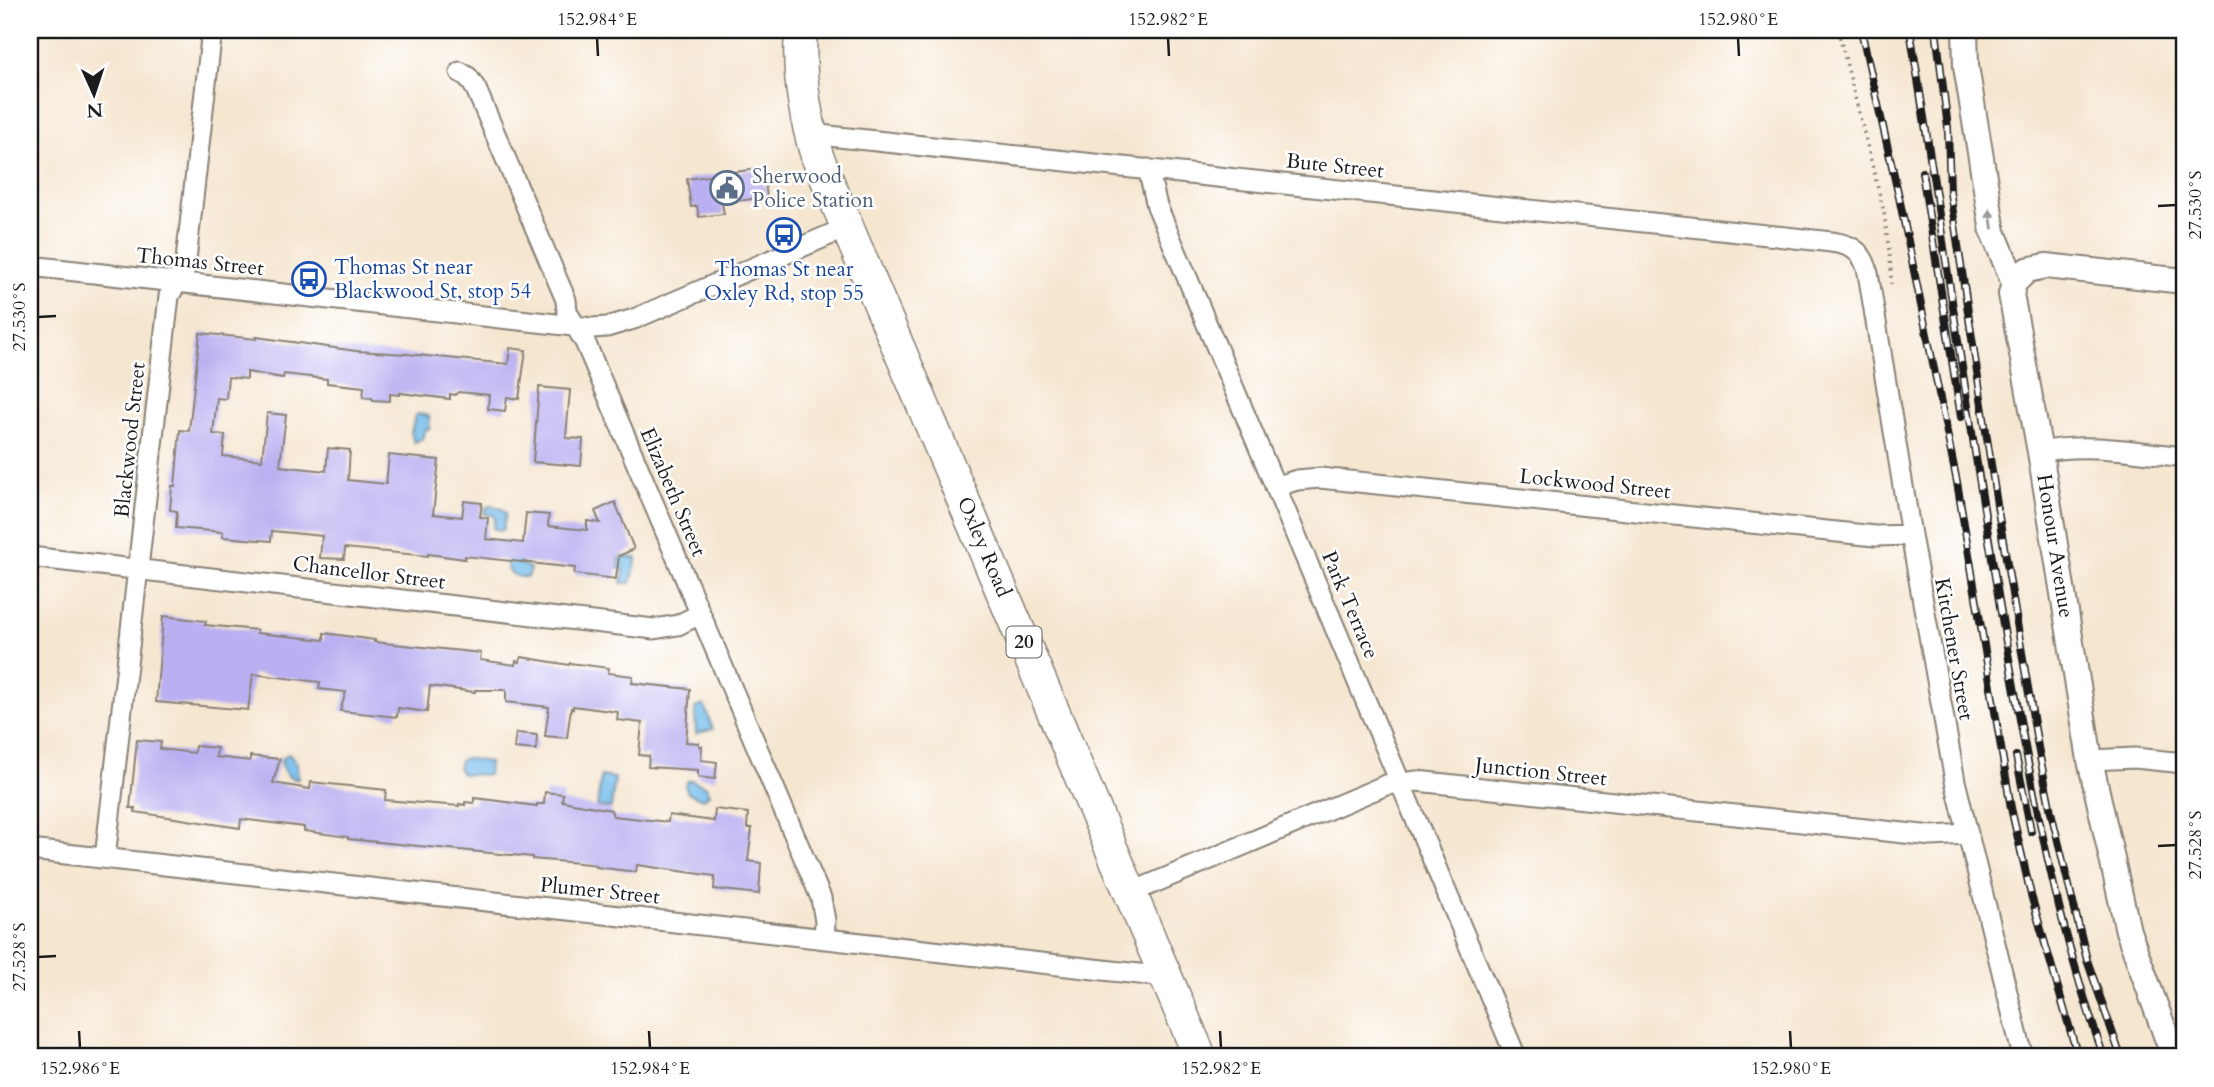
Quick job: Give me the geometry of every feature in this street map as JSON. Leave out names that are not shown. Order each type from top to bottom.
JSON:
[{"type":"main road","name":"Oxley Road","points":[[801,30],[800,78],[810,134],[1200,1057]]},
{"type":"street","name":"Blackwood Street","points":[[105,858],[169,296],[185,269],[212,30]]},
{"type":"street","name":"Honour Avenue","points":[[1965,30],[1966,66],[1993,232],[2014,283],[2011,295],[2040,452],[2090,760],[2128,931],[2174,1057]]},
{"type":"street","name":"Elizabeth Street","points":[[460,72],[468,77],[476,89],[566,300],[567,312],[585,342],[821,898],[825,921],[824,939]]},
{"type":"street","name":"Bute Street","points":[[810,134],[1823,241],[1854,248]]},
{"type":"street","name":"Park Terrace","points":[[1148,169],[1157,206],[1516,1057]]},
{"type":"street","name":"Thomas Street","points":[[30,266],[576,327],[607,327],[634,319],[848,228]]},
{"type":"street","name":"Kitchener Street","points":[[1854,248],[1864,258],[1868,273],[1955,781],[2023,1057]]},
{"type":"street","points":[[2014,283],[2027,270],[2046,266],[2184,281]]},
{"type":"street","points":[[2040,452],[2086,447],[2184,457]]},
{"type":"street","name":"Lockwood Street","points":[[1275,487],[1297,480],[1320,478],[1875,536],[1911,535]]},
{"type":"street","name":"Chancellor Street","points":[[30,557],[654,629],[678,625],[700,614]]},
{"type":"street","points":[[2090,760],[2135,758],[2184,763]]},
{"type":"street","name":"Junction Street","points":[[1130,893],[1386,785],[1417,781],[1932,836],[1967,834]]},
{"type":"street","name":"Plumer Street","points":[[30,850],[1166,977]]},
{"type":"path","points":[[1838,30],[1884,212],[1891,290]]},
{"type":"water","points":[[415,416],[429,416],[430,428],[425,430],[422,439],[414,442],[411,433]]},
{"type":"water","points":[[492,506],[506,513],[503,529],[500,531],[493,528],[493,515],[484,514],[487,507]]},
{"type":"water","points":[[620,557],[637,558],[631,583],[622,583],[624,570],[618,568]]},
{"type":"water","points":[[512,559],[530,568],[529,576],[521,577],[510,572],[508,561]]},
{"type":"water","points":[[704,705],[713,729],[696,734],[695,708]]},
{"type":"water","points":[[289,754],[297,764],[298,779],[291,778],[283,769],[282,758]]},
{"type":"water","points":[[465,758],[489,762],[488,775],[462,774],[458,768],[460,761]]},
{"type":"water","points":[[601,776],[615,778],[611,808],[597,807]]},
{"type":"water","points":[[691,780],[707,787],[709,794],[703,799],[688,793],[685,785]]},
{"type":"building","name":"Sherwood Police Station","points":[[763,168],[767,197],[722,203],[724,214],[699,217],[697,206],[691,207],[687,179]]},
{"type":"building","points":[[200,333],[256,337],[356,351],[508,364],[510,348],[526,350],[519,399],[507,397],[505,411],[488,409],[489,395],[458,392],[455,395],[450,394],[450,399],[400,393],[390,394],[390,401],[373,400],[363,397],[364,387],[327,383],[327,379],[284,374],[283,378],[247,372],[247,379],[228,377],[226,399],[217,398],[213,434],[225,435],[223,456],[262,460],[267,413],[286,415],[280,466],[326,471],[328,448],[350,450],[348,480],[386,484],[389,455],[439,460],[433,514],[462,517],[464,501],[482,503],[480,517],[488,518],[486,539],[523,543],[526,513],[549,515],[548,526],[587,530],[587,521],[600,523],[595,511],[615,502],[634,549],[619,556],[616,579],[574,574],[575,568],[465,556],[465,559],[345,548],[344,559],[320,558],[322,536],[272,531],[271,541],[223,537],[223,532],[176,528],[177,511],[170,510],[172,486],[175,486],[180,430],[189,431]]},
{"type":"building","points":[[539,387],[570,390],[566,438],[583,439],[581,466],[533,462]]},
{"type":"building","points":[[163,616],[206,621],[205,625],[257,630],[257,633],[324,640],[324,633],[375,640],[374,642],[481,653],[480,660],[515,665],[516,661],[520,662],[521,657],[609,668],[608,673],[633,676],[632,683],[690,689],[686,742],[699,743],[699,746],[702,746],[701,760],[717,762],[715,779],[698,777],[698,770],[648,767],[649,756],[639,755],[642,723],[617,720],[618,712],[573,706],[567,738],[545,736],[549,707],[506,702],[506,690],[475,692],[430,686],[427,712],[398,708],[397,717],[340,711],[346,692],[319,689],[320,682],[253,674],[248,710],[156,702]]},
{"type":"building","points":[[516,733],[537,735],[536,750],[514,748]]},
{"type":"building","points":[[137,740],[161,742],[160,749],[194,753],[195,746],[217,748],[216,757],[250,761],[250,756],[280,759],[273,783],[310,789],[311,782],[386,790],[385,800],[459,806],[465,805],[465,802],[474,803],[474,798],[537,806],[544,804],[545,792],[563,794],[562,801],[611,810],[613,816],[668,822],[669,815],[714,821],[715,809],[748,813],[747,828],[752,828],[748,861],[761,863],[759,894],[714,889],[715,876],[637,865],[636,872],[532,857],[348,839],[304,831],[304,827],[241,819],[240,828],[135,812],[135,808],[130,808]]},
{"type":"railway","points":[[1861,30],[1899,197],[1957,482],[2011,808],[2031,895],[2078,1057]]},
{"type":"railway","points":[[1910,30],[1980,484],[2024,743],[2071,954],[2104,1057]]},
{"type":"railway","points":[[1936,30],[1948,128],[1950,192],[1998,511],[2038,747],[2087,960],[2121,1057]]},
{"type":"railway","points":[[1922,172],[1961,417]]},
{"type":"railway","points":[[2016,756],[2031,831]]},
{"type":"place","name":"Sherwood Police Station","points":[[727,188]]},
{"type":"place","name":"Thomas St near Oxley Rd, stop 55","points":[[784,235]]},
{"type":"place","name":"Thomas St near Blackwood St, stop 54","points":[[309,279]]}]
